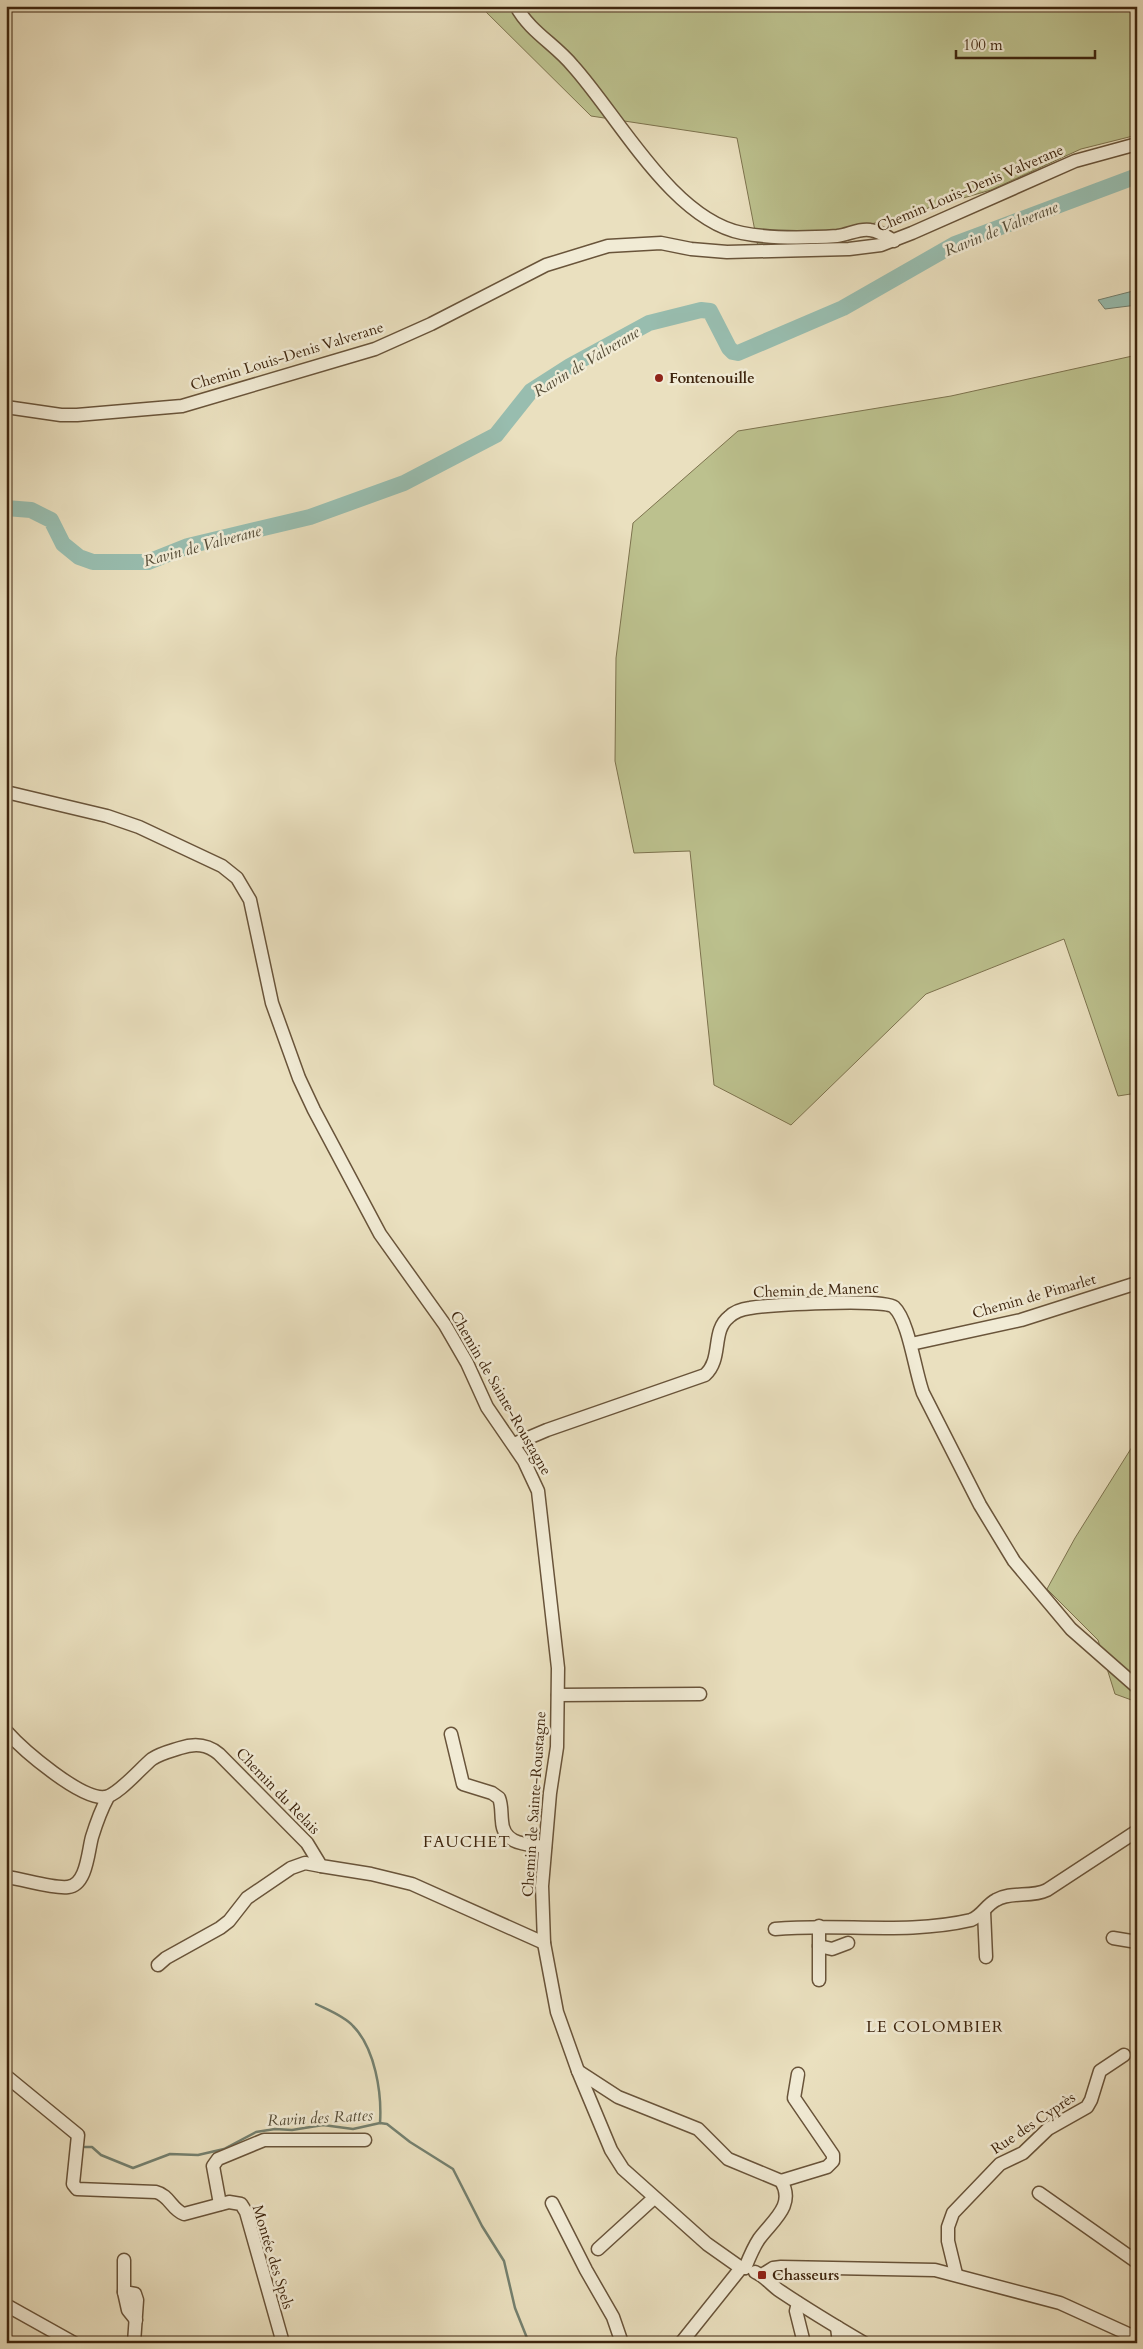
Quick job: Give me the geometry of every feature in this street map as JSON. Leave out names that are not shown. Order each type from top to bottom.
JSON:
[{"type":"street","points":[[516,6],[529,25],[573,65],[664,182],[699,214],[733,231],[763,236],[836,236],[866,229],[876,231],[894,241]]},
{"type":"street","name":"Chemin Louis-Denis Valverane","points":[[6,407],[61,415],[77,415],[182,406],[375,349],[431,324],[546,265],[608,246],[661,243],[700,250],[784,252],[849,249],[894,241],[1074,161],[1137,144]]},
{"type":"street","name":"Chemin de Sainte-Roustagne","points":[[6,792],[106,816],[139,827],[212,860],[237,878],[250,900],[272,1003],[299,1078],[314,1110],[380,1234],[445,1326],[467,1363],[487,1407],[514,1444],[529,1469],[540,1500],[556,1645],[558,1695],[557,1747],[542,1886],[544,1943],[557,2012],[578,2071],[615,2159],[627,2174],[707,2244],[743,2268],[762,2275],[773,2286],[798,2303],[864,2343]]},
{"type":"street","name":"Chemin de Pimarlet","points":[[911,1344],[1021,1320],[1137,1283]]},
{"type":"street","name":"Chemin de Manenc","points":[[514,1444],[547,1430],[704,1375],[715,1360],[722,1324],[728,1317],[739,1310],[762,1307],[872,1302],[886,1304],[897,1311],[911,1344],[916,1374],[923,1393],[1003,1546],[1056,1613],[1137,1687]]},
{"type":"street","points":[[558,1695],[700,1694]]},
{"type":"street","points":[[6,1731],[33,1756],[79,1790],[93,1797],[108,1797],[92,1837],[82,1873],[76,1884],[65,1887],[6,1877]]},
{"type":"street","points":[[451,1734],[463,1784],[492,1793],[499,1798],[503,1828],[510,1839],[519,1843],[545,1847]]},
{"type":"street","name":"Chemin du Relais","points":[[108,1797],[159,1755],[192,1745],[210,1747],[307,1843],[321,1866]]},
{"type":"street","points":[[775,1929],[819,1926],[896,1928],[952,1924],[974,1919],[998,1898],[1038,1894],[1047,1890],[1137,1831]]},
{"type":"street","points":[[158,1965],[166,1958],[220,1928],[229,1921],[247,1898],[291,1868],[305,1863],[371,1874],[412,1884],[544,1943]]},
{"type":"street","points":[[984,1911],[986,1957]]},
{"type":"street","points":[[819,1926],[819,1980]]},
{"type":"street","points":[[1113,1938],[1137,1942]]},
{"type":"street","points":[[819,1946],[835,1949],[848,1943]]},
{"type":"street","name":"Rue des Cyprès","points":[[956,2274],[948,2241],[948,2227],[953,2214],[1000,2164],[1023,2153],[1048,2129],[1087,2107],[1100,2071],[1124,2055]]},
{"type":"street","points":[[578,2071],[618,2097],[698,2130],[728,2158],[781,2180],[824,2168],[834,2161],[833,2155],[794,2098],[798,2074]]},
{"type":"street","name":"Montée des Spels","points":[[6,2076],[78,2135],[73,2184],[77,2189],[156,2192],[166,2196],[177,2211],[184,2214],[220,2204],[238,2202],[246,2212],[283,2343]]},
{"type":"street","points":[[220,2204],[213,2166],[218,2159],[264,2140],[365,2140]]},
{"type":"street","points":[[681,2343],[743,2268],[760,2239],[782,2212],[786,2191],[781,2180]]},
{"type":"street","points":[[1039,2193],[1137,2262]]},
{"type":"street","points":[[598,2250],[654,2198]]},
{"type":"street","points":[[552,2204],[582,2264],[613,2317],[622,2343]]},
{"type":"street","points":[[124,2260],[124,2292],[137,2297],[134,2343]]},
{"type":"street","points":[[762,2275],[776,2267],[798,2266],[925,2269],[956,2274],[1069,2306],[1137,2338]]},
{"type":"street","points":[[798,2303],[796,2311],[804,2343]]},
{"type":"street","points":[[6,2305],[74,2343]]},
{"type":"street","points":[[837,2327],[839,2343]]},
{"type":"green space","points":[[480,6],[1137,6],[1137,135],[1081,149],[991,190],[883,221],[759,252],[737,138],[591,116]]},
{"type":"green space","points":[[1137,355],[1137,1093],[1118,1096],[1064,939],[926,994],[791,1125],[714,1085],[690,851],[634,853],[615,761],[616,658],[633,523],[738,431],[951,396]]},
{"type":"green space","points":[[1137,1439],[1137,1702],[1115,1694],[1098,1640],[1047,1589],[1075,1538]]},
{"type":"shaded area","points":[[1137,290],[1137,305],[1105,309],[1098,300]]},
{"type":"waterway","name":"Ravin de Valverane","points":[[6,508],[31,510],[51,520],[63,544],[79,557],[93,562],[148,562],[188,546],[310,517],[404,483],[496,435],[531,391],[570,366],[649,323],[701,310],[710,311],[729,348],[733,352],[738,353],[843,308],[955,244],[1137,176]]},
{"type":"waterway","points":[[316,2004],[336,2013],[349,2022],[361,2035],[367,2046],[376,2072],[380,2098],[380,2123]]},
{"type":"waterway","name":"Ravin des Rattes","points":[[85,2147],[92,2147],[101,2155],[133,2168],[170,2154],[198,2155],[224,2149],[256,2132],[275,2129],[292,2130],[323,2125],[353,2129],[380,2123],[387,2124],[410,2142],[453,2169],[482,2226],[504,2261],[515,2308],[529,2343]]},
{"type":"place","name":"Fontenouille","points":[[659,378]]},
{"type":"place","name":"Chasseurs","points":[[762,2275]]},
{"type":"district","name":"FAUCHET","points":[[467,1841]]},
{"type":"district","name":"LE COLOMBIER","points":[[935,2026]]}]
